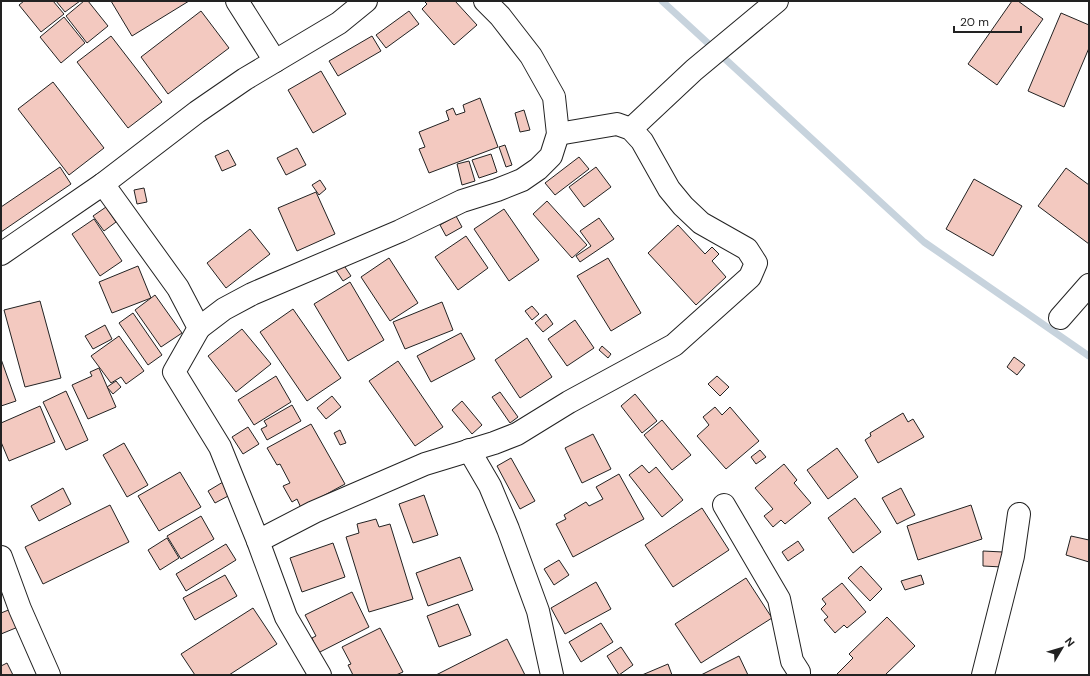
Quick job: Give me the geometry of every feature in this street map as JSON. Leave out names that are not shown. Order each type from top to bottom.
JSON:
[{"type":"street","points":[[237,1],[275,61]]},
{"type":"street","points":[[4,250],[102,184],[197,112],[275,61],[339,23],[366,1]]},
{"type":"street","points":[[320,675],[286,617],[258,541],[220,447],[174,372],[199,328],[224,309],[252,294],[400,231],[462,201],[522,180],[538,169],[551,156],[558,134],[554,97],[531,56],[500,16],[485,1]]},
{"type":"street","points":[[631,129],[694,70],[777,1]]},
{"type":"street","points":[[258,541],[321,509],[425,464],[516,434],[569,402],[674,346],[750,277],[756,263],[746,249],[701,223],[683,206],[669,189],[642,141],[631,129],[617,124],[558,134]]},
{"type":"street","points":[[102,184],[178,288],[199,328]]},
{"type":"street","points":[[1060,318],[1089,285]]},
{"type":"street","points":[[469,450],[490,486],[508,529],[538,611],[552,675]]},
{"type":"street","points":[[724,505],[779,599],[792,661],[799,672],[799,675]]},
{"type":"street","points":[[983,675],[1013,556],[1019,514]]},
{"type":"street","points":[[1,556],[20,610],[49,675]]},
{"type":"building","points":[[24,1],[53,1],[64,14],[41,32],[19,5]]},
{"type":"building","points":[[56,1],[80,1],[65,12]]},
{"type":"building","points":[[84,1],[88,1],[108,26],[87,43],[66,16]]},
{"type":"building","points":[[111,1],[189,1],[132,36]]},
{"type":"building","points":[[424,1],[455,1],[477,25],[454,45],[422,9],[427,4]]},
{"type":"building","points":[[1012,1],[1018,1],[1043,19],[997,85],[968,64]]},
{"type":"building","points":[[201,11],[229,48],[168,94],[141,57]]},
{"type":"building","points":[[409,11],[419,24],[386,48],[376,35]]},
{"type":"building","points":[[1061,13],[1089,25],[1089,48],[1064,107],[1028,91]]},
{"type":"building","points":[[64,17],[85,43],[61,63],[40,37]]},
{"type":"building","points":[[111,36],[162,102],[128,128],[77,62]]},
{"type":"building","points":[[372,36],[381,51],[338,76],[329,61]]},
{"type":"building","points":[[321,71],[346,114],[313,133],[288,90]]},
{"type":"building","points":[[53,82],[104,148],[69,175],[18,109]]},
{"type":"building","points":[[480,98],[498,147],[429,173],[419,149],[425,147],[419,132],[449,120],[446,111],[453,108],[456,115],[465,112],[463,105]]},
{"type":"building","points":[[524,110],[530,130],[520,132],[515,113]]},
{"type":"building","points":[[505,145],[512,165],[506,167],[499,147]]},
{"type":"building","points":[[297,148],[306,165],[286,175],[277,158]]},
{"type":"building","points":[[228,150],[236,165],[222,171],[215,156]]},
{"type":"building","points":[[491,154],[497,172],[479,178],[472,160]]},
{"type":"building","points":[[579,157],[589,169],[555,195],[545,183]]},
{"type":"building","points":[[469,161],[475,181],[462,185],[457,164]]},
{"type":"building","points":[[60,167],[71,184],[1,232],[1,207]]},
{"type":"building","points":[[596,167],[611,187],[584,207],[569,187]]},
{"type":"building","points":[[1066,168],[1089,185],[1089,244],[1038,206]]},
{"type":"building","points":[[974,179],[1022,206],[993,256],[946,229]]},
{"type":"building","points":[[320,180],[326,189],[319,195],[312,185]]},
{"type":"building","points":[[144,188],[147,202],[137,204],[134,190]]},
{"type":"building","points":[[316,192],[335,234],[297,251],[278,208]]},
{"type":"building","points":[[547,201],[587,245],[572,258],[533,214]]},
{"type":"building","points":[[106,207],[116,222],[104,231],[93,216]]},
{"type":"building","points":[[504,209],[539,260],[509,281],[474,229]]},
{"type":"building","points":[[456,216],[462,227],[446,236],[440,225]]},
{"type":"building","points":[[599,218],[614,239],[580,262],[576,256],[591,246],[580,231]]},
{"type":"building","points":[[94,219],[122,261],[100,276],[72,234]]},
{"type":"building","points":[[678,225],[705,254],[712,247],[719,254],[712,261],[726,277],[696,305],[648,253]]},
{"type":"building","points":[[250,229],[270,254],[226,288],[207,263]]},
{"type":"building","points":[[466,236],[488,268],[458,290],[435,257]]},
{"type":"building","points":[[389,258],[418,303],[390,321],[361,277]]},
{"type":"building","points":[[608,258],[641,313],[611,331],[577,276]]},
{"type":"building","points":[[343,264],[351,276],[343,281],[335,269]]},
{"type":"building","points":[[138,266],[151,298],[112,313],[99,282]]},
{"type":"building","points":[[350,282],[384,340],[348,361],[314,304]]},
{"type":"building","points":[[155,295],[182,333],[161,347],[135,310]]},
{"type":"building","points":[[40,301],[61,378],[25,387],[4,310]]},
{"type":"building","points":[[442,302],[453,330],[405,349],[393,322]]},
{"type":"building","points":[[532,306],[539,314],[532,320],[525,311]]},
{"type":"building","points":[[293,309],[341,378],[307,401],[260,332]]},
{"type":"building","points":[[133,313],[162,355],[148,365],[119,323]]},
{"type":"building","points":[[546,314],[553,324],[543,332],[535,323]]},
{"type":"building","points":[[575,320],[594,348],[567,366],[548,339]]},
{"type":"building","points":[[105,325],[112,339],[93,349],[85,336]]},
{"type":"building","points":[[242,329],[271,364],[236,392],[208,356]]},
{"type":"building","points":[[461,333],[475,359],[431,382],[417,356]]},
{"type":"building","points":[[119,336],[144,371],[126,384],[121,377],[111,383],[91,356]]},
{"type":"building","points":[[527,338],[552,377],[520,398],[495,360]]},
{"type":"building","points":[[602,346],[611,354],[608,358],[599,350]]},
{"type":"building","points":[[1014,357],[1025,365],[1017,375],[1007,367]]},
{"type":"building","points":[[1,359],[16,401],[1,406]]},
{"type":"building","points":[[398,361],[443,427],[415,446],[369,381]]},
{"type":"building","points":[[99,368],[116,407],[88,419],[72,385],[92,376],[90,372]]},
{"type":"building","points":[[276,376],[291,402],[254,425],[238,400]]},
{"type":"building","points":[[717,376],[729,387],[720,396],[708,384]]},
{"type":"building","points":[[116,381],[121,387],[113,394],[107,387]]},
{"type":"building","points":[[66,391],[88,440],[66,450],[43,402]]},
{"type":"building","points":[[500,392],[518,417],[510,423],[492,397]]},
{"type":"building","points":[[635,394],[657,421],[642,433],[621,406]]},
{"type":"building","points":[[332,396],[341,407],[326,419],[317,408]]},
{"type":"building","points":[[462,401],[482,425],[472,434],[452,410]]},
{"type":"building","points":[[292,405],[301,421],[267,440],[261,429],[267,426],[264,421]]},
{"type":"building","points":[[40,406],[55,442],[9,461],[1,442],[1,423]]},
{"type":"building","points":[[715,407],[722,415],[730,407],[759,441],[726,469],[697,436],[709,425],[703,417]]},
{"type":"building","points":[[903,413],[908,422],[913,419],[924,437],[878,463],[865,440],[871,436],[870,433]]},
{"type":"building","points":[[662,420],[691,455],[672,470],[644,435]]},
{"type":"building","points":[[311,424],[345,484],[301,508],[297,499],[292,502],[283,486],[290,483],[280,464],[277,465],[267,448]]},
{"type":"building","points":[[248,427],[259,444],[243,454],[232,437]]},
{"type":"building","points":[[340,430],[346,443],[340,445],[334,433]]},
{"type":"building","points":[[593,434],[611,469],[582,483],[565,448]]},
{"type":"building","points":[[124,443],[148,485],[127,497],[103,455]]},
{"type":"building","points":[[837,448],[858,477],[828,499],[807,470]]},
{"type":"building","points":[[760,450],[766,457],[756,464],[751,457]]},
{"type":"building","points":[[511,458],[535,501],[520,509],[497,466]]},
{"type":"building","points":[[784,464],[797,480],[794,483],[811,503],[785,524],[781,520],[773,527],[764,516],[773,509],[755,488]]},
{"type":"building","points":[[642,465],[649,473],[656,467],[683,500],[662,517],[629,475]]},
{"type":"building","points":[[180,472],[201,507],[159,531],[138,496]]},
{"type":"building","points":[[619,474],[644,519],[573,557],[556,524],[566,519],[564,515],[586,502],[589,506],[603,499],[596,487]]},
{"type":"building","points":[[223,482],[230,495],[215,503],[208,491]]},
{"type":"building","points":[[63,488],[71,504],[39,521],[31,506]]},
{"type":"building","points":[[901,488],[915,515],[897,524],[882,498]]},
{"type":"building","points":[[424,495],[438,535],[413,543],[399,504]]},
{"type":"building","points":[[855,498],[881,532],[853,553],[828,518]]},
{"type":"building","points":[[110,505],[129,542],[43,584],[25,547]]},
{"type":"building","points":[[971,505],[982,539],[918,560],[907,526]]},
{"type":"building","points":[[702,508],[729,550],[673,587],[645,545]]},
{"type":"building","points":[[201,516],[214,539],[181,559],[167,536]]},
{"type":"building","points":[[376,519],[379,527],[390,524],[413,599],[369,612],[346,537],[359,533],[357,524]]},
{"type":"building","points":[[1071,536],[1089,540],[1089,562],[1066,555]]},
{"type":"building","points":[[167,538],[179,558],[160,570],[148,550]]},
{"type":"building","points":[[798,541],[804,550],[788,561],[782,552]]},
{"type":"building","points":[[333,543],[345,577],[302,592],[290,558]]},
{"type":"building","points":[[226,544],[236,560],[186,591],[176,574]]},
{"type":"building","points":[[983,551],[1003,552],[1002,567],[983,566]]},
{"type":"building","points":[[460,557],[473,590],[428,606],[416,573]]},
{"type":"building","points":[[559,560],[569,575],[554,585],[544,569]]},
{"type":"building","points":[[861,566],[882,589],[870,601],[848,578]]},
{"type":"building","points":[[225,575],[237,596],[195,620],[183,598]]},
{"type":"building","points":[[921,575],[924,584],[905,590],[901,581]]},
{"type":"building","points":[[746,578],[772,618],[701,663],[675,624]]},
{"type":"building","points":[[596,582],[611,609],[565,634],[551,608]]},
{"type":"building","points":[[842,583],[866,612],[847,628],[844,625],[835,633],[824,620],[828,617],[821,609],[826,604],[822,599]]},
{"type":"building","points":[[352,592],[369,627],[318,653],[312,638],[316,636],[305,615]]},
{"type":"building","points":[[458,604],[471,635],[439,647],[427,616]]},
{"type":"building","points":[[253,608],[277,644],[229,675],[195,675],[181,654]]},
{"type":"building","points":[[11,609],[18,627],[1,634],[1,613]]},
{"type":"building","points":[[887,617],[915,646],[885,675],[836,675],[853,658],[849,654]]},
{"type":"building","points":[[601,623],[613,642],[581,662],[569,642]]},
{"type":"building","points":[[380,628],[403,672],[396,675],[353,675],[348,665],[351,664],[342,647]]},
{"type":"building","points":[[507,639],[525,675],[436,675]]},
{"type":"building","points":[[621,647],[633,665],[619,675],[607,656]]},
{"type":"building","points":[[739,656],[748,675],[701,675]]},
{"type":"building","points":[[7,663],[13,675],[1,675],[1,666]]},
{"type":"building","points":[[668,664],[672,675],[642,675]]},
{"type":"waterway","points":[[662,1],[924,242],[1089,356]]}]
